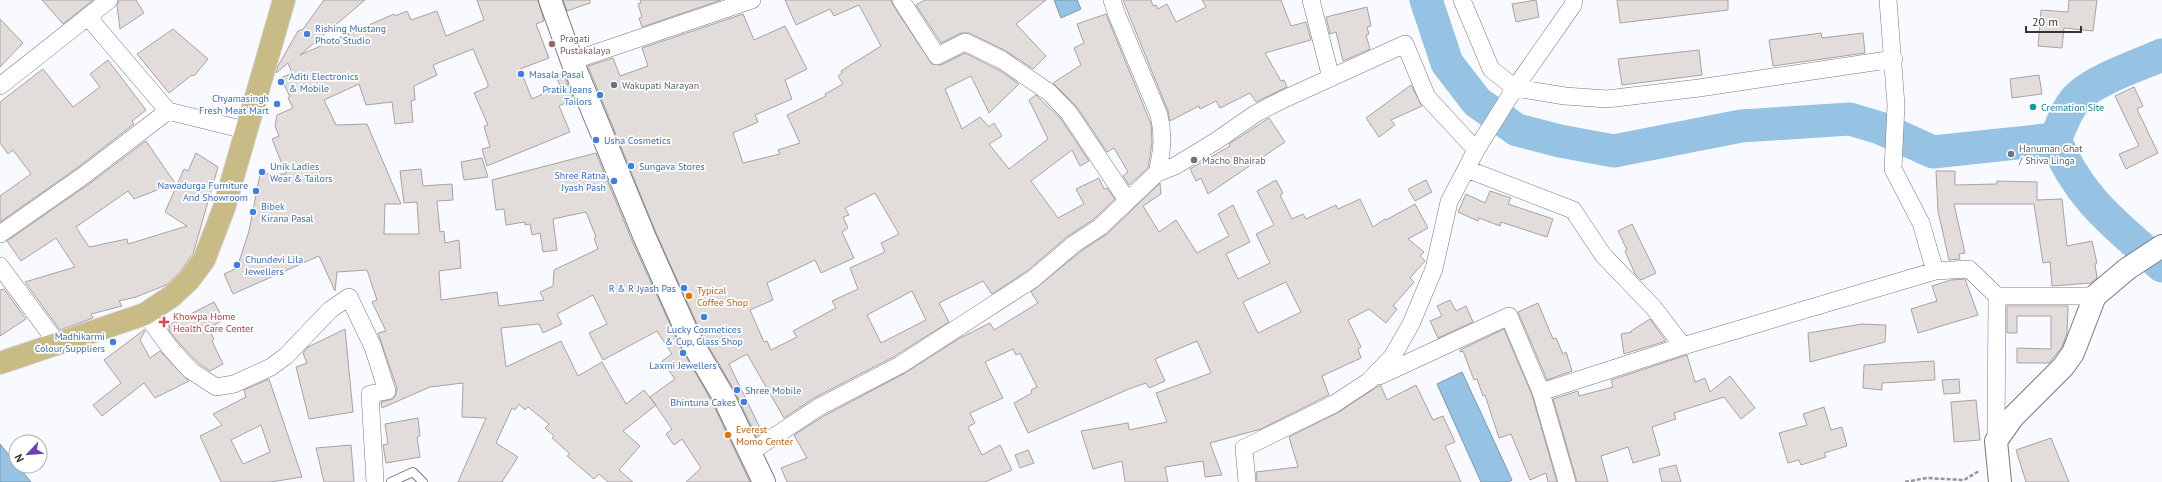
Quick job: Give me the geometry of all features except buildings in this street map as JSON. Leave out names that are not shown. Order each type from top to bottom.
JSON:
[{"type":"main road","points":[[0,363],[145,314],[172,296],[188,281],[204,260],[224,208],[245,130],[284,0]]},
{"type":"main road","points":[[550,0],[572,60],[645,238],[688,334],[701,360],[722,394],[764,482]]},
{"type":"main road","points":[[2000,482],[1997,450],[2013,417],[2063,367],[2073,353],[2095,296],[2126,269],[2162,246]]},
{"type":"street","points":[[0,86],[109,0]]},
{"type":"street","points":[[572,60],[752,0]]},
{"type":"street","points":[[901,0],[937,56],[964,42],[1002,60],[1050,93],[1069,113],[1127,200]]},
{"type":"street","points":[[1112,0],[1159,115],[1163,131],[1163,147],[1158,173]]},
{"type":"street","points":[[1312,0],[1331,78]]},
{"type":"street","points":[[1462,0],[1491,69],[1511,93],[1607,99],[1699,88],[1894,58]]},
{"type":"street","points":[[1369,381],[1392,357],[1411,324],[1434,269],[1449,202],[1476,150],[1511,93],[1573,5],[1574,0]]},
{"type":"street","points":[[1888,0],[1894,58],[1896,105],[1893,169],[1921,223],[1935,271]]},
{"type":"street","points":[[88,17],[168,112],[245,130]]},
{"type":"street","points":[[750,453],[819,407],[900,365],[1033,279],[1074,244],[1100,227],[1127,200],[1158,173],[1175,166],[1210,146],[1255,114],[1405,44],[1427,97],[1476,150]]},
{"type":"street","points":[[0,234],[83,176],[168,112]]},
{"type":"street","points":[[1466,169],[1573,210],[1603,256],[1653,307],[1683,346]]},
{"type":"street","points":[[0,266],[57,343]]},
{"type":"street","points":[[1542,392],[1683,346],[1935,271],[1969,269],[1996,296],[1997,450]]},
{"type":"street","points":[[1996,296],[2095,296]]},
{"type":"street","points":[[145,314],[171,349],[190,370],[216,387],[234,384],[271,367],[286,356],[330,310],[349,297],[373,347],[388,391],[370,394],[375,482]]},
{"type":"street","points":[[1247,482],[1244,448],[1334,404],[1369,381],[1509,316],[1542,392],[1567,482]]},
{"type":"lane","points":[[391,482],[413,472],[423,482]]},
{"type":"path","points":[[1904,482],[1927,478],[1964,480],[1997,450]]},
{"type":"water","points":[[1054,0],[1077,0],[1081,9],[1061,18]]},
{"type":"water","points":[[1462,372],[1512,480],[1509,482],[1481,482],[1437,384]]},
{"type":"water","points":[[0,444],[8,454],[8,474],[24,474],[31,482],[0,482]]},
{"type":"waterway","points":[[1426,0],[1447,63],[1477,102],[1517,130],[1560,141],[1614,151],[1741,126],[1850,119],[1880,128],[1933,152],[2055,139]]},
{"type":"waterway","points":[[2162,55],[2107,78],[2079,96],[2071,105],[2055,139],[2064,160],[2087,194],[2114,223],[2162,266]]},
{"type":"place","name":"Rishing Mustang Photo Studio","points":[[307,34]]},
{"type":"place","name":"Pragati Pustakalaya","points":[[552,44]]},
{"type":"place","name":"Masala Pasal","points":[[521,74]]},
{"type":"place","name":"Aditi Electronics & Mobile","points":[[281,82]]},
{"type":"place","name":"Wakupati Narayan","points":[[614,85]]},
{"type":"place","name":"Pratik Jeans Tailors","points":[[600,95]]},
{"type":"place","name":"Chyamasingh Fresh Meat Mart","points":[[277,104]]},
{"type":"place","name":"Cremation Site","points":[[2033,107]]},
{"type":"place","name":"Usha Cosmetics","points":[[596,140]]},
{"type":"place","name":"Hanuman Ghat / Shiva Linga","points":[[2011,154]]},
{"type":"place","name":"Macho Bhairab","points":[[1194,160]]},
{"type":"place","name":"Sungava Stores","points":[[631,166]]},
{"type":"place","name":"Unik Ladies Wear & Tailors","points":[[262,172]]},
{"type":"place","name":"Shree Ratna Jyash Pash","points":[[614,181]]},
{"type":"place","name":"Nawadurga Furniture And Showroom","points":[[256,191]]},
{"type":"place","name":"Bibek Kirana Pasal","points":[[253,212]]},
{"type":"place","name":"Chundevi Lila Jewellers","points":[[237,265]]},
{"type":"place","name":"R & R Jyash Pas","points":[[684,288]]},
{"type":"place","name":"Typical Coffee Shop","points":[[689,296]]},
{"type":"place","name":"Lucky Cosmetices & Cup, Glass Shop","points":[[704,317]]},
{"type":"place","name":"Khowpa Home Health Care Center","points":[[164,322]]},
{"type":"place","name":"Madhikarmi Colour Suppliers","points":[[113,342]]},
{"type":"place","name":"Laxmi Jewellers","points":[[683,353]]},
{"type":"place","name":"Shree Mobile","points":[[737,390]]},
{"type":"place","name":"Bhintuna Cakes","points":[[744,402]]},
{"type":"place","name":"Everest Momo Center","points":[[728,435]]}]
